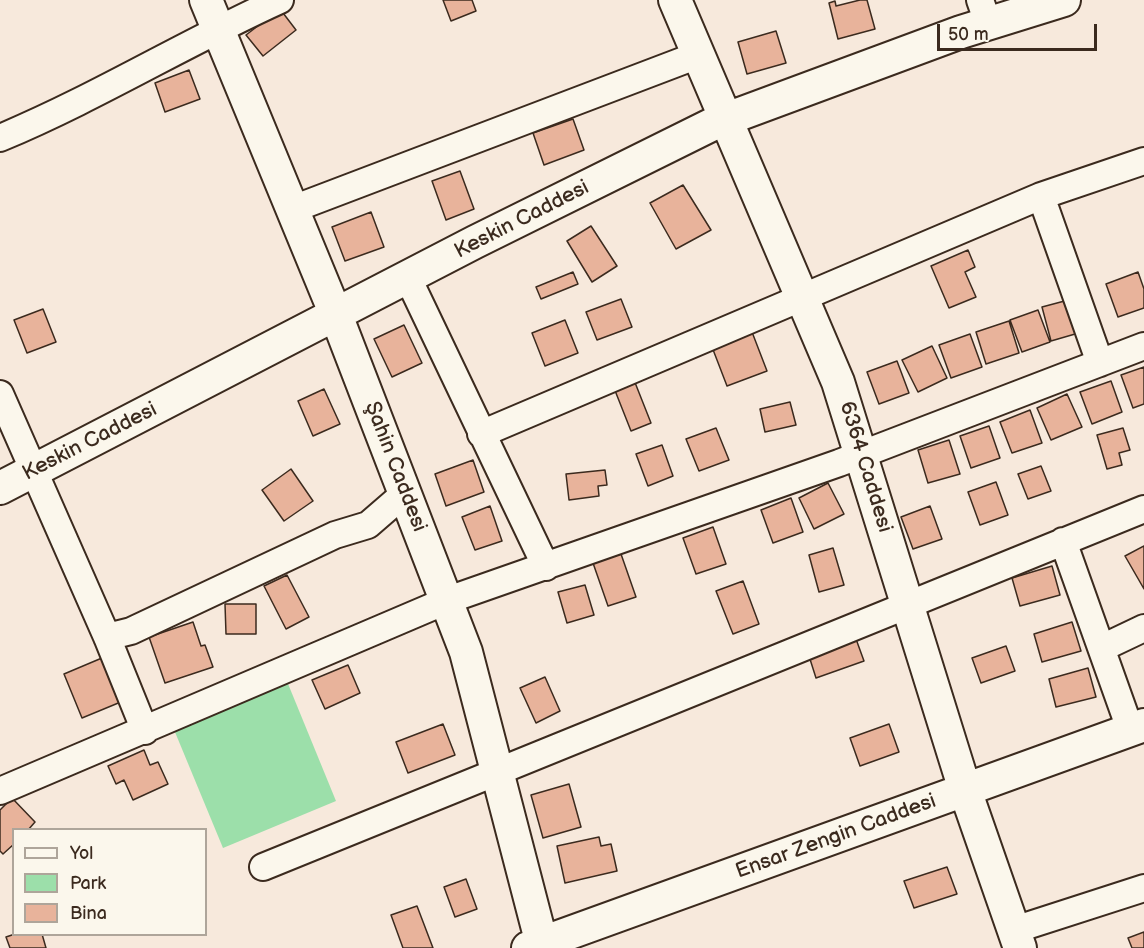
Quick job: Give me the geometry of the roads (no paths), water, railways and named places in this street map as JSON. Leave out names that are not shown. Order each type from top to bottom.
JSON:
[{"type":"street","points":[[0,138],[44,119],[212,14],[280,0]]},
{"type":"street","name":"6364 Caddesi","points":[[675,0],[838,382],[965,790],[1017,939]]},
{"type":"street","name":"Keskin Caddesi","points":[[0,488],[475,242],[726,120],[984,11],[1064,0]]},
{"type":"street","name":"Şahin Caddesi","points":[[212,14],[336,315],[448,600],[466,652],[498,771],[538,946]]},
{"type":"street","points":[[293,209],[698,54]]},
{"type":"street","points":[[481,434],[1041,196],[1144,161]]},
{"type":"street","points":[[1041,196],[1100,363]]},
{"type":"street","points":[[408,278],[546,567]]},
{"type":"street","points":[[2,786],[145,731],[448,600],[861,455],[1144,346]]},
{"type":"street","points":[[0,394],[107,637],[145,731]]},
{"type":"street","points":[[107,637],[131,631],[335,535],[368,525],[405,493]]},
{"type":"street","points":[[263,867],[482,780],[498,771],[1144,509]]},
{"type":"street","points":[[1064,541],[1102,648],[1137,727]]},
{"type":"street","points":[[1102,648],[1144,628]]},
{"type":"street","name":"Ensar Zengin Caddesi","points":[[538,946],[1137,727]]},
{"type":"street","points":[[1017,939],[1144,888]]}]
